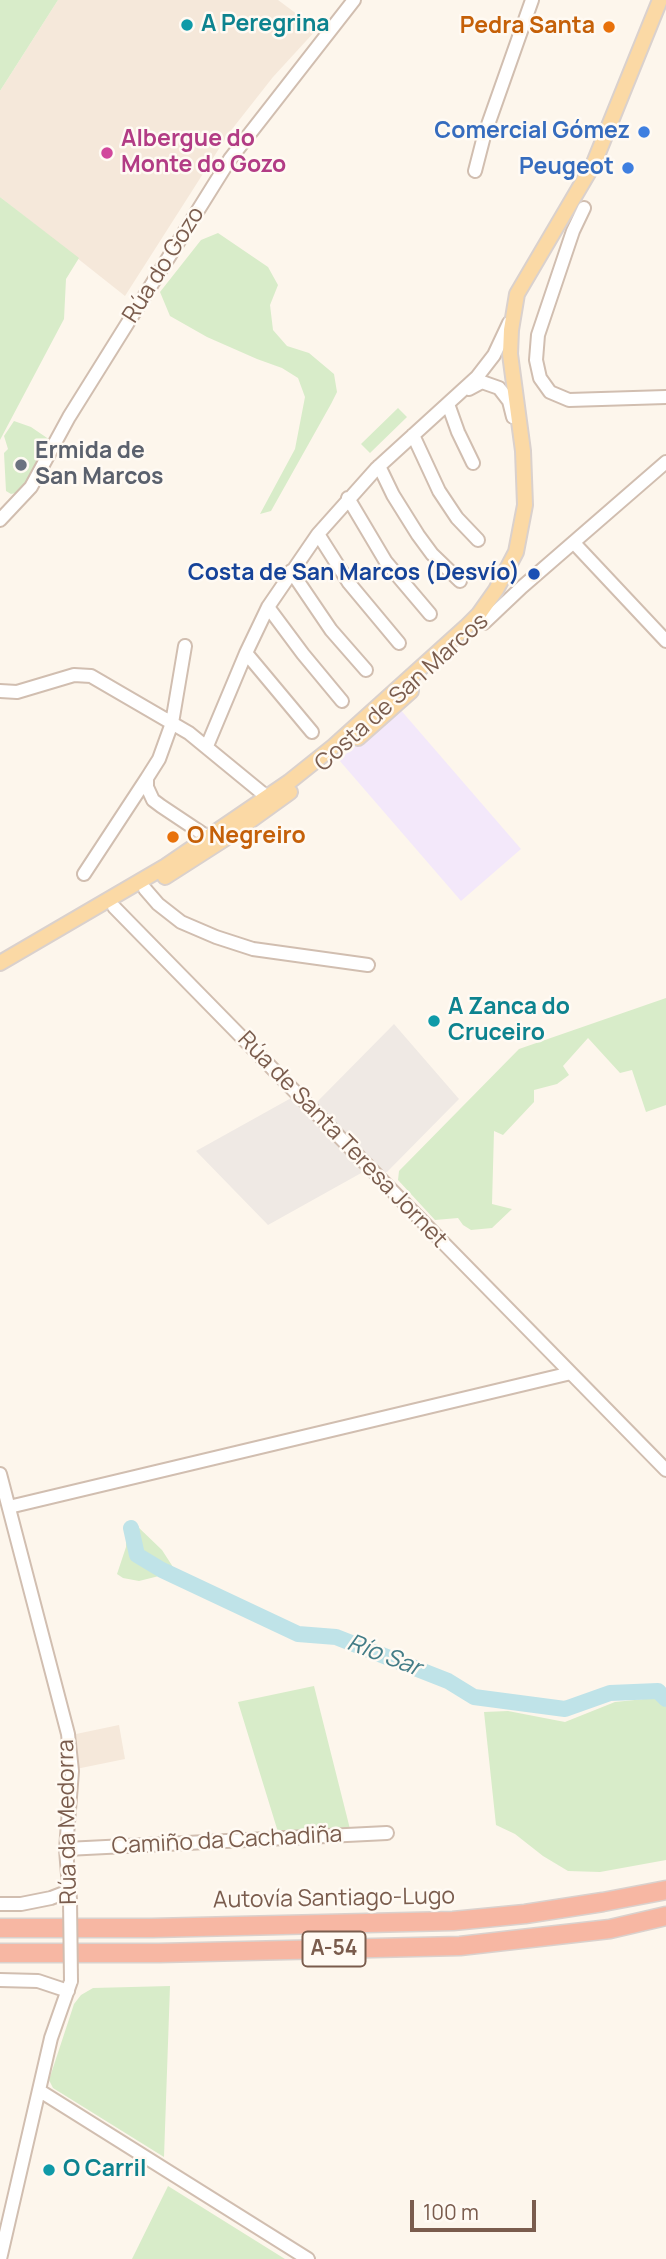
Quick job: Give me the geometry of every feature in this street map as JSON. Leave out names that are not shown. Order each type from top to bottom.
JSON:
[{"type":"highway","name":"Autovía Santiago-Lugo","points":[[0,1927],[152,1928],[453,1921],[536,1912],[666,1890]]},
{"type":"highway","name":"A-54","points":[[0,1954],[460,1946],[610,1929],[666,1916]]},
{"type":"main road","name":"Costa de San Marcos","points":[[260,797],[289,782],[482,619],[502,581],[516,552],[525,505],[523,451],[511,365],[513,312],[522,283],[574,211],[581,187],[609,129],[660,0]]},
{"type":"main road","name":"Costa de San Marcos","points":[[217,840],[319,770],[387,713],[518,580],[529,537],[535,494],[519,342],[525,299],[540,255]]},
{"type":"main road","points":[[516,552],[518,580]]},
{"type":"main road","points":[[260,797],[276,797],[319,770]]},
{"type":"main road","points":[[0,972],[145,889],[266,804],[260,797]]},
{"type":"main road","points":[[0,962],[166,866],[217,840]]},
{"type":"main road","points":[[114,907],[119,900],[154,879],[166,866]]},
{"type":"main road","points":[[31,945],[57,935],[107,907],[114,907]]},
{"type":"street","name":"Rúa do Gozo","points":[[0,520],[31,487],[69,417],[230,159],[354,0]]},
{"type":"street","points":[[475,171],[484,136],[532,0]]},
{"type":"street","points":[[574,211],[573,230],[535,349],[543,384],[561,398],[575,401],[666,397]]},
{"type":"street","points":[[207,746],[268,607],[291,572],[348,498],[379,466],[453,400],[494,355],[513,312]]},
{"type":"street","points":[[453,400],[482,382],[499,388],[511,407],[514,427],[523,451]]},
{"type":"street","points":[[453,400],[473,463]]},
{"type":"street","points":[[414,435],[439,491],[457,517],[478,540]]},
{"type":"street","points":[[518,580],[574,543],[666,462]]},
{"type":"street","points":[[379,466],[418,535],[432,554],[460,581]]},
{"type":"street","points":[[348,498],[386,562],[430,614]]},
{"type":"street","points":[[318,534],[349,583],[399,643]]},
{"type":"street","points":[[574,543],[666,641]]},
{"type":"street","points":[[291,572],[331,630],[366,670]]},
{"type":"street","points":[[268,607],[342,701]]},
{"type":"street","points":[[84,874],[159,759],[172,723],[185,646]]},
{"type":"street","points":[[246,653],[312,732]]},
{"type":"street","points":[[0,691],[17,692],[86,674],[114,688],[207,746],[260,797]]},
{"type":"street","points":[[147,778],[147,787],[153,800],[217,840]]},
{"type":"street","points":[[145,889],[158,904],[181,922],[216,937],[253,948],[368,965]]},
{"type":"street","name":"Rúa de Santa Teresa Jornet","points":[[114,907],[666,1470]]},
{"type":"street","points":[[9,1507],[571,1373]]},
{"type":"street","name":"Rúa da Medorra","points":[[0,1474],[68,1734],[72,1770],[66,1849],[70,1895],[69,1986],[51,2038],[0,2259]]},
{"type":"street","name":"Camiño da Cachadiña","points":[[66,1849],[387,1833]]},
{"type":"street","points":[[0,1904],[21,1904],[70,1895]]},
{"type":"street","points":[[0,1979],[69,1986]]},
{"type":"street","points":[[40,2091],[308,2259]]},
{"type":"shaded area","name":"Albergue do Monte do Gozo","points":[[58,0],[278,0],[317,29],[273,77],[229,133],[125,296],[0,197],[0,91]]},
{"type":"shaded area","points":[[399,708],[521,849],[461,901],[339,760]]},
{"type":"shaded area","points":[[394,1024],[459,1099],[387,1172],[379,1172],[314,1105]]},
{"type":"shaded area","points":[[293,1097],[363,1172],[268,1225],[196,1151]]},
{"type":"shaded area","points":[[119,1725],[125,1759],[76,1769],[76,1734]]},
{"type":"green space","points":[[0,0],[58,0],[0,91]]},
{"type":"green space","points":[[0,197],[79,258],[66,279],[64,319],[0,440]]},
{"type":"green space","points":[[218,233],[268,267],[278,285],[270,305],[273,330],[287,346],[309,353],[334,374],[337,392],[271,511],[260,514],[295,449],[305,397],[298,378],[282,368],[207,337],[170,316],[160,292],[201,240]]},
{"type":"green space","points":[[398,408],[407,417],[370,453],[361,444]]},
{"type":"green space","points":[[14,421],[31,427],[53,442],[20,492],[11,494],[6,491],[4,453],[8,449],[4,436]]},
{"type":"green space","points":[[666,998],[666,1105],[646,1112],[632,1070],[620,1073],[588,1038],[563,1066],[569,1075],[557,1084],[534,1090],[534,1102],[503,1135],[494,1131],[492,1204],[512,1209],[492,1228],[471,1230],[458,1218],[435,1220],[398,1180],[399,1171],[519,1049]]},
{"type":"green space","points":[[130,1523],[136,1525],[162,1550],[173,1567],[167,1574],[139,1581],[117,1574],[126,1547],[126,1528]]},
{"type":"green space","points":[[314,1686],[350,1829],[278,1832],[238,1702]]},
{"type":"green space","points":[[654,1698],[666,1707],[666,1860],[600,1872],[568,1871],[515,1834],[496,1825],[484,1712],[508,1711],[565,1722],[615,1702]]},
{"type":"green space","points":[[170,1986],[164,2157],[53,2088],[49,2080],[74,2004],[81,1995],[93,1988]]},
{"type":"green space","points":[[168,2186],[285,2259],[132,2259]]},
{"type":"waterway","name":"Río Sar","points":[[131,1528],[137,1555],[162,1570],[298,1634],[336,1637],[448,1681],[474,1697],[565,1709],[610,1693],[658,1691],[666,1699]]},
{"type":"place","name":"A Peregrina","points":[[187,25]]},
{"type":"place","name":"Pedra Santa","points":[[609,27]]},
{"type":"place","name":"Comercial Gómez","points":[[644,132]]},
{"type":"place","name":"Albergue do Monte do Gozo","points":[[107,153]]},
{"type":"place","name":"Peugeot","points":[[628,168]]},
{"type":"place","name":"Ermida de San Marcos","points":[[21,465]]},
{"type":"place","name":"Costa de San Marcos (Desvío)","points":[[534,574]]},
{"type":"place","name":"O Negreiro","points":[[173,837]]},
{"type":"place","name":"A Zanca do Cruceiro","points":[[434,1021]]},
{"type":"place","name":"O Carril","points":[[49,2170]]}]
